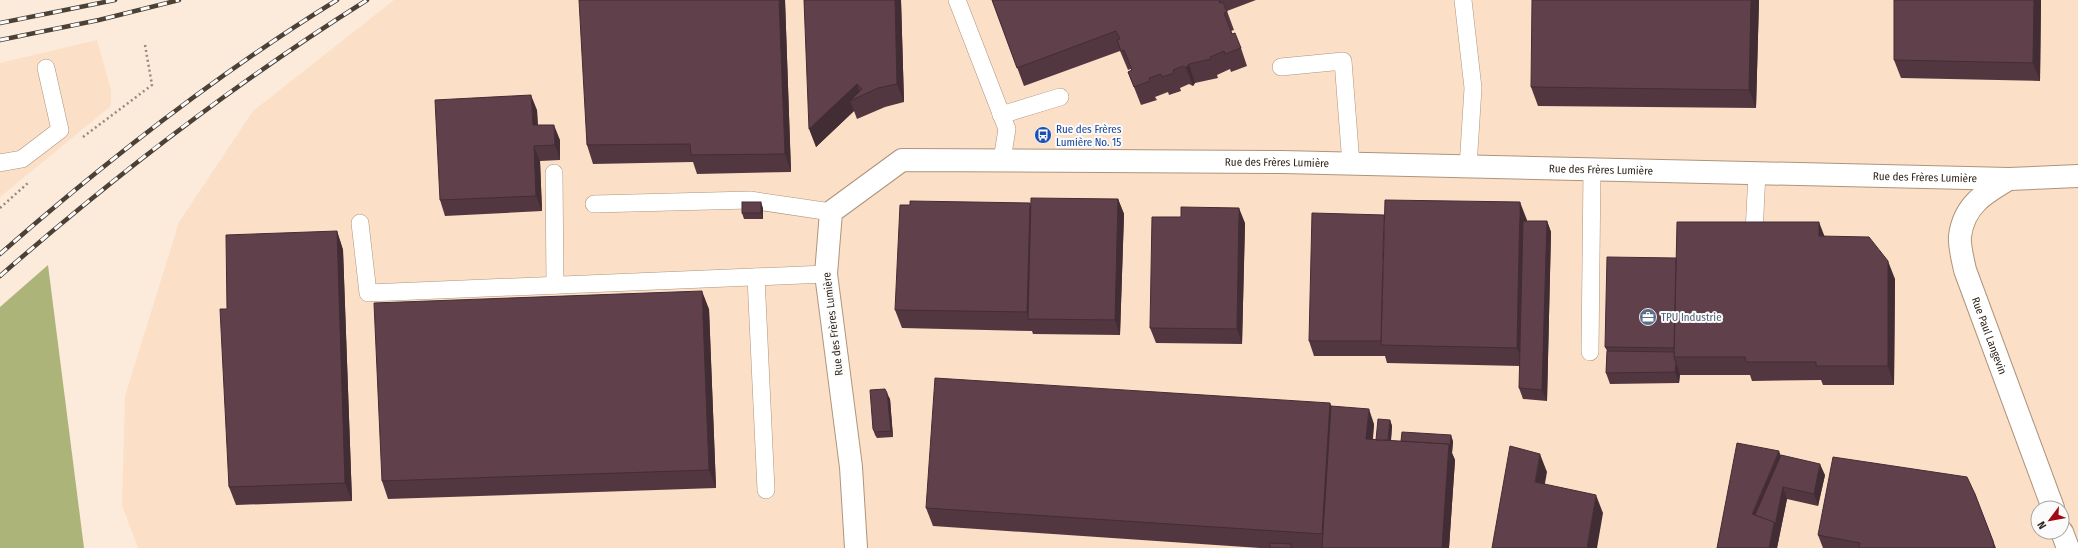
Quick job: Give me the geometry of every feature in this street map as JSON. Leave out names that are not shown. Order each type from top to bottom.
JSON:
[{"type":"street","name":"Rue des Frères Lumière","points":[[856,548],[851,467],[826,274],[831,212],[902,160],[1351,164],[2009,178],[2078,176]]},
{"type":"street","name":"Rue Paul Langevin","points":[[2009,178],[1981,195],[1966,214],[1960,236],[1965,270],[2050,500]]},
{"type":"lane","points":[[957,0],[1007,129],[1002,160]]},
{"type":"lane","points":[[1463,0],[1473,88],[1468,166]]},
{"type":"lane","points":[[1281,67],[1343,61],[1351,164]]},
{"type":"lane","points":[[0,163],[22,159],[60,130],[46,68]]},
{"type":"lane","points":[[1001,115],[1060,97]]},
{"type":"lane","points":[[1590,352],[1592,169]]},
{"type":"lane","points":[[554,173],[555,285]]},
{"type":"lane","points":[[1754,233],[1757,173]]},
{"type":"lane","points":[[594,204],[750,200],[831,212]]},
{"type":"lane","points":[[360,223],[368,293],[826,274]]},
{"type":"lane","points":[[756,277],[766,490]]},
{"type":"path","points":[[78,140],[152,85],[145,45]]},
{"type":"path","points":[[0,208],[32,179]]},
{"type":"shaded area","points":[[394,0],[2078,0],[2078,548],[138,548],[122,505],[125,396],[179,222],[253,111]]},
{"type":"shaded area","points":[[97,40],[111,90],[111,106],[0,197],[0,63]]},
{"type":"green space","points":[[48,265],[84,548],[0,548],[0,307]]},
{"type":"building","points":[[579,0],[779,0],[785,154],[691,155],[690,144],[587,145]]},
{"type":"building","points":[[804,0],[895,0],[897,84],[878,88],[850,101],[862,89],[857,84],[809,129]]},
{"type":"building","points":[[992,0],[1219,0],[1220,3],[1223,2],[1227,12],[1224,13],[1232,34],[1235,33],[1241,48],[1225,54],[1224,51],[1210,57],[1211,59],[1189,64],[1186,68],[1183,66],[1173,70],[1174,73],[1162,77],[1161,74],[1149,78],[1150,81],[1134,87],[1128,72],[1132,70],[1124,50],[1121,51],[1117,40],[1120,39],[1116,31],[1017,68]]},
{"type":"building","points":[[1532,0],[1751,0],[1749,90],[1531,87]]},
{"type":"building","points":[[1894,0],[2034,0],[2033,63],[1894,60]]},
{"type":"building","points":[[531,95],[533,125],[554,125],[555,145],[534,146],[536,196],[440,200],[435,100]]},
{"type":"building","points":[[1031,198],[1118,199],[1115,320],[1028,319]]},
{"type":"building","points":[[1385,200],[1520,202],[1517,348],[1381,345]]},
{"type":"building","points":[[910,201],[1030,203],[1027,312],[895,310],[900,205],[910,205]]},
{"type":"building","points":[[742,202],[761,202],[761,213],[742,213]]},
{"type":"building","points":[[1181,207],[1239,208],[1237,329],[1150,328],[1152,217],[1181,217]]},
{"type":"building","points":[[1312,213],[1384,215],[1381,341],[1309,341]]},
{"type":"building","points":[[1523,221],[1547,221],[1542,390],[1519,388]]},
{"type":"building","points":[[1677,222],[1819,222],[1819,236],[1869,237],[1888,261],[1888,366],[1816,366],[1816,362],[1746,362],[1745,357],[1674,357]]},
{"type":"building","points":[[337,231],[345,483],[229,487],[220,309],[227,309],[226,235]]},
{"type":"building","points":[[1607,257],[1676,258],[1674,348],[1605,347]]},
{"type":"building","points":[[702,291],[709,470],[382,481],[374,303]]},
{"type":"building","points":[[1607,351],[1674,352],[1676,363],[1675,372],[1606,373]]},
{"type":"building","points":[[935,378],[1330,403],[1322,534],[926,508]]},
{"type":"building","points":[[885,389],[887,393],[891,431],[875,432],[873,429],[870,390]]},
{"type":"building","points":[[1331,406],[1369,409],[1366,439],[1449,444],[1442,548],[1322,548]]},
{"type":"building","points":[[1378,419],[1390,420],[1388,440],[1376,440]]},
{"type":"building","points":[[1402,432],[1451,435],[1450,447],[1449,444],[1401,441]]},
{"type":"building","points":[[1737,443],[1779,451],[1752,514],[1774,522],[1769,548],[1717,548]]},
{"type":"building","points":[[1510,446],[1540,454],[1535,482],[1596,495],[1587,548],[1492,548]]},
{"type":"building","points":[[1781,455],[1820,464],[1814,494],[1783,487],[1775,526],[1774,522],[1755,515]]},
{"type":"building","points":[[1833,457],[1967,477],[1993,541],[1994,548],[1859,548],[1860,543],[1818,535]]},
{"type":"building","points":[[1270,543],[1291,544],[1291,548],[1270,548]]},
{"type":"railway","points":[[0,23],[115,0]]},
{"type":"railway","points":[[0,40],[99,20],[179,0]]},
{"type":"railway","points":[[0,254],[80,185],[163,120],[292,28],[337,0]]},
{"type":"railway","points":[[0,276],[89,201],[178,130],[318,31],[367,0]]},
{"type":"place","name":"Rue des Frères Lumière No. 15","points":[[1043,135]]},
{"type":"place","name":"TPU Industrie","points":[[1648,317]]}]
